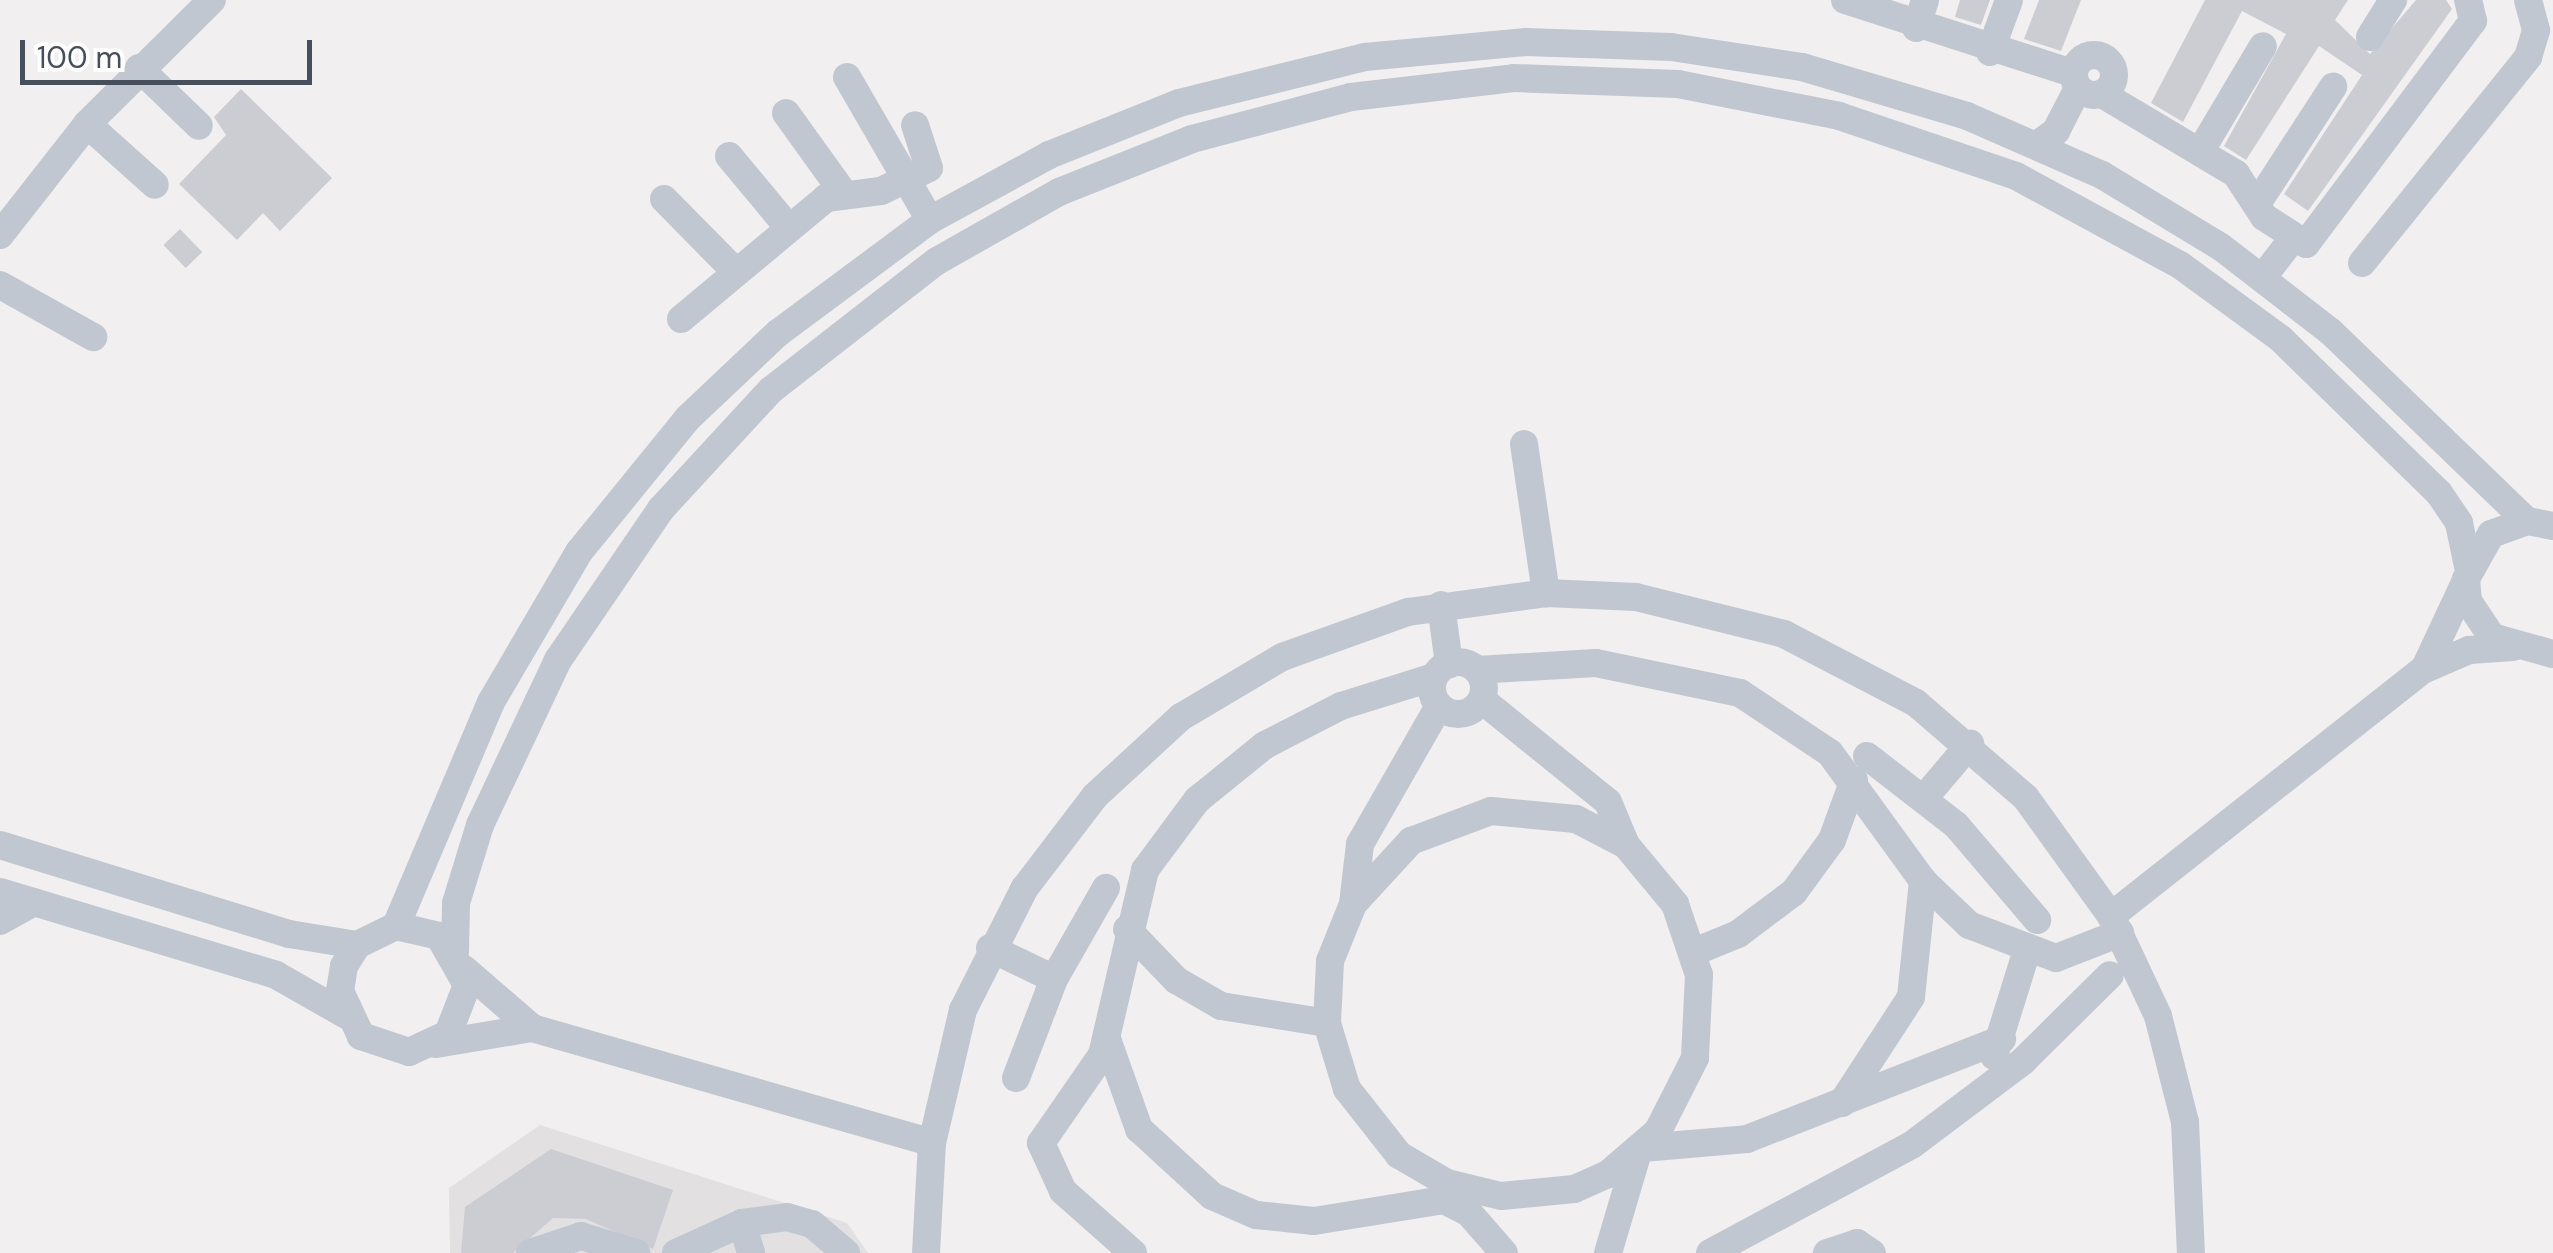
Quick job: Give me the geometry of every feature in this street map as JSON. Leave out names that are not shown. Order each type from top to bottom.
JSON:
[{"type":"street","points":[[0,235],[87,124],[139,68],[212,0]]},
{"type":"street","points":[[1845,0],[2087,88],[2242,179],[2256,204],[2293,238],[2311,240],[2467,29],[2468,0]]},
{"type":"street","points":[[1916,28],[1925,0]]},
{"type":"street","points":[[1990,52],[2009,0]]},
{"type":"street","points":[[2370,36],[2394,0]]},
{"type":"street","points":[[2362,264],[2528,56],[2536,30],[2528,0]]},
{"type":"street","points":[[396,926],[500,685],[613,506],[778,333],[930,220],[1049,155],[1179,103],[1364,57],[1454,46],[1598,42],[1743,56],[1894,90],[2038,144],[2263,278],[2540,523]]},
{"type":"street","points":[[2200,152],[2263,46]]},
{"type":"street","points":[[139,68],[199,126]]},
{"type":"street","points":[[852,74],[913,178],[930,220]]},
{"type":"street","points":[[434,1044],[466,1003],[456,903],[480,825],[558,660],[661,509],[771,390],[937,260],[1059,192],[1210,134],[1350,97],[1514,78],[1678,84],[1839,116],[2016,176],[2167,257],[2281,339],[2439,493],[2459,523],[2477,622],[2539,649]]},
{"type":"street","points":[[2038,144],[2087,88]]},
{"type":"street","points":[[2073,162],[2087,88]]},
{"type":"street","points":[[2256,204],[2332,88]]},
{"type":"street","points":[[786,114],[842,191]]},
{"type":"street","points":[[87,124],[155,186]]},
{"type":"street","points":[[681,320],[788,227],[842,191],[913,178],[932,160],[915,125]]},
{"type":"street","points":[[730,156],[788,227]]},
{"type":"street","points":[[664,199],[735,271]]},
{"type":"street","points":[[2263,278],[2293,238]]},
{"type":"street","points":[[0,285],[93,337]]},
{"type":"street","points":[[1524,444],[1546,593]]},
{"type":"street","points":[[2423,670],[2467,572],[2490,534],[2540,523]]},
{"type":"street","points":[[926,1253],[932,1143],[948,1058],[990,948],[1082,810],[1182,718],[1282,657],[1441,605],[1546,593],[1636,597],[1784,634],[1854,666],[1970,744],[2037,811],[2145,984],[2185,1122],[2191,1253]]},
{"type":"street","points":[[1441,605],[1439,706],[1360,844],[1353,904],[1330,961],[1327,1022],[1361,1114],[1399,1155],[1447,1183],[1538,1196],[1608,1174],[1641,1150],[1722,1145],[1841,1104],[2002,1039]]},
{"type":"street","points":[[1860,768],[1923,880],[1969,925],[2026,952],[2070,958],[2110,933],[2423,670],[2469,650],[2539,649]]},
{"type":"street","points":[[1133,1253],[1062,1191],[1041,1156],[1045,1132],[1088,1081],[1107,1039],[1127,929],[1160,845],[1218,780],[1316,716],[1442,671],[1596,663],[1706,680],[1772,709],[1860,768],[1925,798],[2037,920]]},
{"type":"street","points":[[1477,670],[1482,700],[1608,802],[1626,845]]},
{"type":"street","points":[[1439,706],[1462,714],[1482,700]]},
{"type":"street","points":[[1925,798],[1970,744]]},
{"type":"street","points":[[1694,952],[1748,928],[1794,892],[1832,840],[1860,768]]},
{"type":"street","points":[[1353,904],[1411,841],[1490,810],[1576,818],[1626,845],[1662,883],[1694,952],[1702,998],[1695,1058],[1641,1150],[1608,1253]]},
{"type":"street","points":[[0,845],[289,934],[358,945],[396,926],[439,936],[532,1028]]},
{"type":"street","points":[[1841,1104],[1911,997],[1923,880]]},
{"type":"street","points":[[1016,1078],[1054,979],[1106,888]]},
{"type":"street","points":[[0,892],[276,975],[346,1015],[384,1049],[532,1028],[932,1143]]},
{"type":"street","points":[[0,921],[34,902]]},
{"type":"street","points":[[1127,929],[1176,980],[1221,1006],[1327,1022]]},
{"type":"street","points":[[2110,933],[2110,976],[2118,989],[2145,984]]},
{"type":"street","points":[[346,1015],[340,990],[358,945]]},
{"type":"street","points":[[990,948],[1054,979]]},
{"type":"street","points":[[1958,1111],[2002,1039],[2026,952]]},
{"type":"street","points":[[1710,1253],[1834,1193],[1958,1111],[2110,976]]},
{"type":"street","points":[[1107,1039],[1139,1129],[1212,1196],[1256,1215],[1314,1221],[1444,1200],[1469,1213],[1504,1253]]},
{"type":"street","points":[[742,1223],[751,1253]]},
{"type":"street","points":[[676,1253],[742,1223],[812,1224],[846,1253]]},
{"type":"street","points":[[530,1253],[581,1236],[636,1253]]},
{"type":"street","points":[[1827,1253],[1857,1244],[1872,1253]]},
{"type":"shaded area","points":[[540,1125],[847,1223],[868,1253],[450,1253],[449,1188]]},
{"type":"building","points":[[1960,0],[1990,0],[1981,25],[1955,17]]},
{"type":"building","points":[[2039,0],[2081,0],[2061,51],[2024,39]]},
{"type":"building","points":[[2205,0],[2348,0],[2335,20],[2370,54],[2416,0],[2446,0],[2452,9],[2308,211],[2284,194],[2362,75],[2319,46],[2246,160],[2224,146],[2286,34],[2242,11],[2183,122],[2151,103]]},
{"type":"building","points":[[241,89],[332,178],[280,231],[263,213],[237,240],[179,184],[226,135],[214,117]]},
{"type":"building","points":[[180,229],[202,252],[186,268],[163,245]]},
{"type":"building","points":[[551,1149],[673,1190],[653,1249],[586,1219],[553,1218],[513,1253],[461,1253],[465,1207]]}]
